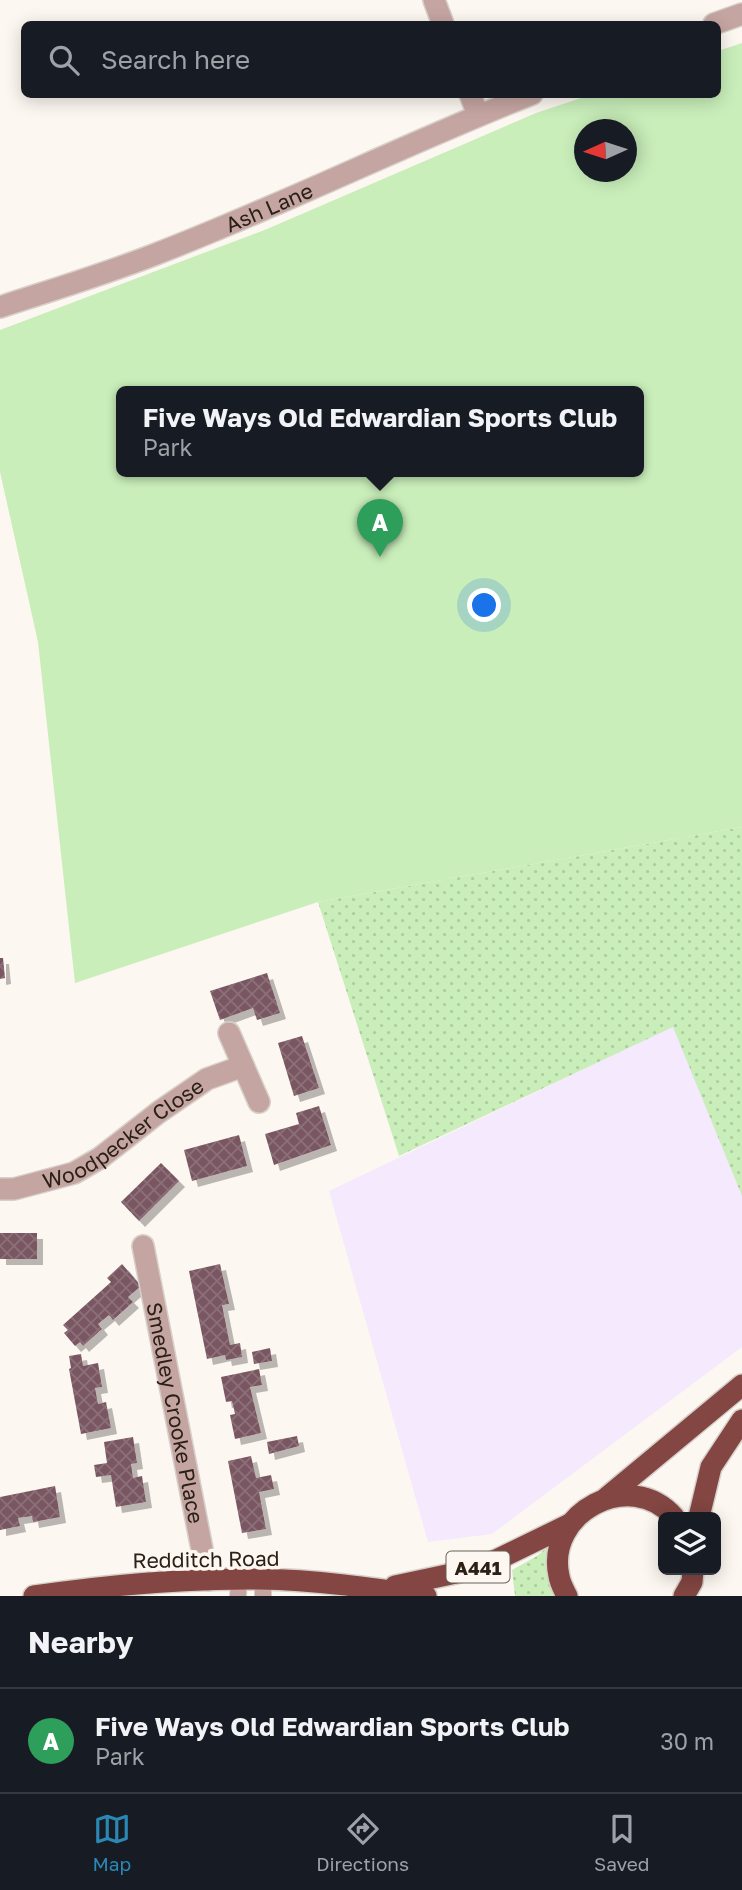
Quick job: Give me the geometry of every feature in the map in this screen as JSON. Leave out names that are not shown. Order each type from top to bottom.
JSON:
[{"type":"highway","name":"Redditch Road","points":[[379,1589],[488,1564],[570,1524],[586,1508],[606,1498],[742,1385]]},
{"type":"highway","points":[[700,1512],[711,1467],[742,1420]]},
{"type":"highway","points":[[606,1498],[632,1495],[667,1508],[670,1512]]},
{"type":"highway","points":[[567,1596],[558,1575],[558,1551],[570,1524]]},
{"type":"highway","points":[[684,1596],[692,1582],[693,1575]]},
{"type":"highway","name":"Redditch Road","points":[[34,1596],[100,1586],[208,1580],[238,1588],[379,1589],[426,1596]]},
{"type":"street","points":[[434,0],[442,21]]},
{"type":"street","points":[[721,22],[742,14]]},
{"type":"street","points":[[472,98],[478,115]]},
{"type":"street","name":"Ash Lane","points":[[0,307],[155,254],[345,176],[522,98]]},
{"type":"street","points":[[229,1033],[260,1101]]},
{"type":"street","name":"Woodpecker Close","points":[[0,1189],[14,1189],[74,1173],[100,1158],[207,1079],[243,1066]]},
{"type":"street","name":"Smedley Crooke Place","points":[[143,1246],[208,1580]]},
{"type":"shaded area","points":[[674,1026],[742,1196],[742,1347],[492,1534],[428,1542],[329,1191]]},
{"type":"green space","points":[[742,43],[742,827],[318,902],[75,983],[38,642],[0,472],[0,330],[267,229],[536,113],[581,98],[721,98],[721,50]]},
{"type":"green space","points":[[742,827],[742,1196],[673,1027],[399,1156],[318,902]]},
{"type":"green space","points":[[551,1544],[549,1578],[554,1596],[515,1596],[512,1570],[537,1556]]},
{"type":"building","points":[[0,958],[3,958],[5,978],[0,979]]},
{"type":"building","points":[[267,973],[280,1013],[257,1020],[253,1008],[220,1020],[210,991]]},
{"type":"building","points":[[302,1036],[319,1088],[294,1096],[278,1043]]},
{"type":"building","points":[[319,1106],[331,1145],[274,1165],[265,1134],[299,1124],[296,1113]]},
{"type":"building","points":[[239,1135],[247,1166],[192,1181],[184,1150]]},
{"type":"building","points":[[161,1163],[179,1181],[139,1221],[121,1202]]},
{"type":"building","points":[[0,1233],[37,1233],[37,1259],[0,1259]]},
{"type":"building","points":[[122,1264],[141,1286],[128,1297],[133,1302],[113,1320],[109,1315],[98,1324],[102,1329],[83,1346],[80,1342],[75,1346],[64,1333],[68,1330],[63,1325],[111,1282],[107,1278]]},
{"type":"building","points":[[220,1264],[229,1304],[222,1305],[230,1345],[240,1343],[242,1357],[226,1360],[225,1355],[207,1359],[189,1271]]},
{"type":"building","points":[[270,1348],[272,1361],[254,1364],[252,1352]]},
{"type":"building","points":[[81,1354],[83,1366],[98,1363],[102,1387],[95,1388],[98,1404],[106,1402],[111,1428],[81,1434],[69,1356]]},
{"type":"building","points":[[259,1369],[262,1385],[250,1387],[261,1433],[235,1439],[230,1415],[235,1414],[232,1401],[226,1402],[221,1377]]},
{"type":"building","points":[[297,1436],[299,1446],[269,1454],[267,1442]]},
{"type":"building","points":[[133,1437],[137,1463],[131,1464],[133,1478],[142,1476],[146,1502],[116,1507],[111,1475],[96,1477],[94,1465],[107,1463],[104,1442]]},
{"type":"building","points":[[251,1456],[256,1478],[271,1475],[274,1489],[259,1492],[266,1529],[242,1533],[228,1461]]},
{"type":"building","points":[[55,1486],[60,1517],[33,1522],[32,1516],[18,1518],[20,1526],[0,1530],[0,1497]]},
{"type":"place","name":"Five Ways Old Edwardian Sports Club","points":[[380,557]]}]
